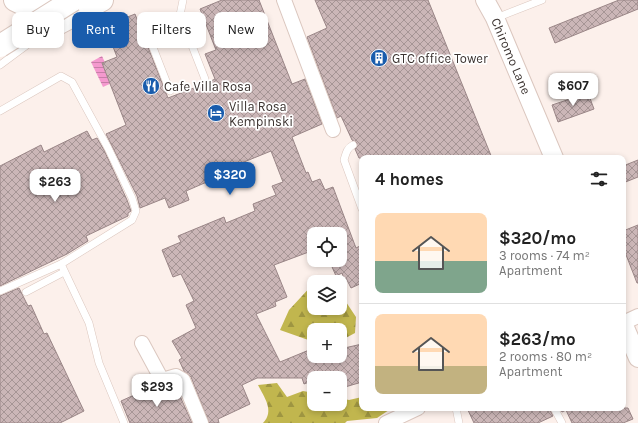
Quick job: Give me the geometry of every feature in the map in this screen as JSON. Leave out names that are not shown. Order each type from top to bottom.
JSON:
[{"type":"highway","points":[[15,0],[30,8],[40,8],[62,0]]},
{"type":"highway","points":[[0,44],[73,0]]},
{"type":"highway","points":[[64,20],[102,0]]},
{"type":"highway","points":[[0,44],[12,40]]},
{"type":"street","points":[[284,0],[333,130]]},
{"type":"street","name":"Chiromo Lane","points":[[485,0],[495,18],[553,155]]},
{"type":"street","points":[[626,322],[638,316]]},
{"type":"street","points":[[626,330],[638,358]]},
{"type":"street","points":[[142,343],[162,380],[176,376],[183,380],[201,423]]},
{"type":"street","points":[[386,423],[412,411]]},
{"type":"lane","points":[[181,12],[184,0]]},
{"type":"lane","points":[[495,18],[542,0]]},
{"type":"lane","points":[[0,65],[23,48]]},
{"type":"lane","points":[[153,48],[170,91]]},
{"type":"lane","points":[[193,48],[205,79]]},
{"type":"lane","points":[[0,111],[62,76],[67,78],[72,82],[108,148],[132,198],[136,211],[132,220],[61,264],[0,291]]},
{"type":"lane","points":[[353,145],[349,147],[344,160],[359,201]]},
{"type":"lane","points":[[61,264],[89,323],[99,363],[124,423]]},
{"type":"lane","points":[[26,292],[64,272]]},
{"type":"lane","points":[[457,411],[459,423]]},
{"type":"lane","points":[[556,411],[562,423]]},
{"type":"green space","points":[[307,291],[307,315],[347,315],[347,304],[356,317],[355,333],[347,337],[347,323],[307,323],[307,340],[280,330],[289,310]]},
{"type":"green space","points":[[277,383],[287,397],[303,391],[307,392],[307,411],[347,411],[347,400],[359,398],[359,411],[388,411],[377,418],[347,421],[345,423],[263,423],[268,414],[265,399],[258,385]]},
{"type":"shaded area","points":[[102,56],[114,82],[103,87],[91,62]]},
{"type":"building","points":[[222,0],[259,0],[264,12],[214,12],[214,45],[206,24],[206,12],[201,12],[200,9]]},
{"type":"building","points":[[315,0],[428,0],[491,155],[359,155],[359,158],[355,149],[357,143],[352,140],[341,116],[337,118],[307,37],[327,28]]},
{"type":"building","points":[[619,0],[638,0],[638,9],[555,43],[549,28]]},
{"type":"building","points":[[135,14],[137,19],[137,48],[148,48],[168,98],[215,79],[205,54],[216,50],[215,48],[268,48],[268,23],[292,84],[305,79],[322,124],[292,137],[306,173],[308,172],[312,182],[320,179],[325,190],[333,187],[356,248],[359,246],[359,284],[351,288],[347,280],[347,275],[343,275],[342,273],[336,275],[332,267],[347,267],[347,227],[307,227],[307,253],[274,265],[287,297],[275,302],[276,306],[256,314],[280,362],[307,351],[307,363],[347,363],[347,347],[359,345],[359,383],[347,386],[347,371],[307,371],[307,383],[304,384],[302,378],[257,378],[242,385],[250,404],[218,419],[219,423],[209,423],[191,377],[184,371],[179,360],[182,358],[172,341],[196,328],[186,305],[194,301],[181,274],[173,277],[162,250],[181,242],[178,236],[224,217],[226,223],[255,211],[253,204],[276,195],[272,186],[283,182],[271,151],[239,164],[244,177],[220,187],[216,178],[186,191],[189,200],[169,208],[165,198],[140,208],[137,196],[106,134],[126,125],[102,63],[117,57],[114,48],[129,48],[129,16]]},
{"type":"building","points":[[588,93],[594,109],[558,122],[552,105]]},
{"type":"building","points":[[87,131],[92,140],[97,138],[104,150],[131,211],[128,213],[128,216],[86,236],[88,241],[67,254],[0,286],[0,166],[41,145],[44,152]]},
{"type":"building","points":[[638,160],[638,177],[626,182],[626,165]]},
{"type":"building","points":[[638,225],[638,283],[626,255],[626,230]]},
{"type":"building","points":[[19,288],[28,306],[31,305],[44,334],[47,333],[84,411],[60,423],[0,423],[0,296]]},
{"type":"building","points":[[175,385],[192,423],[130,423],[121,401],[143,391],[145,397]]},
{"type":"building","points":[[626,408],[628,408],[633,419],[623,423],[572,423],[566,411],[626,411]]},
{"type":"building","points":[[468,411],[550,411],[553,416],[538,423],[474,423]]},
{"type":"place","name":"GTC office Tower","points":[[379,58]]},
{"type":"place","name":"Cafe Villa Rosa","points":[[151,86]]},
{"type":"place","name":"Villa Rosa Kempinski","points":[[216,113]]}]
